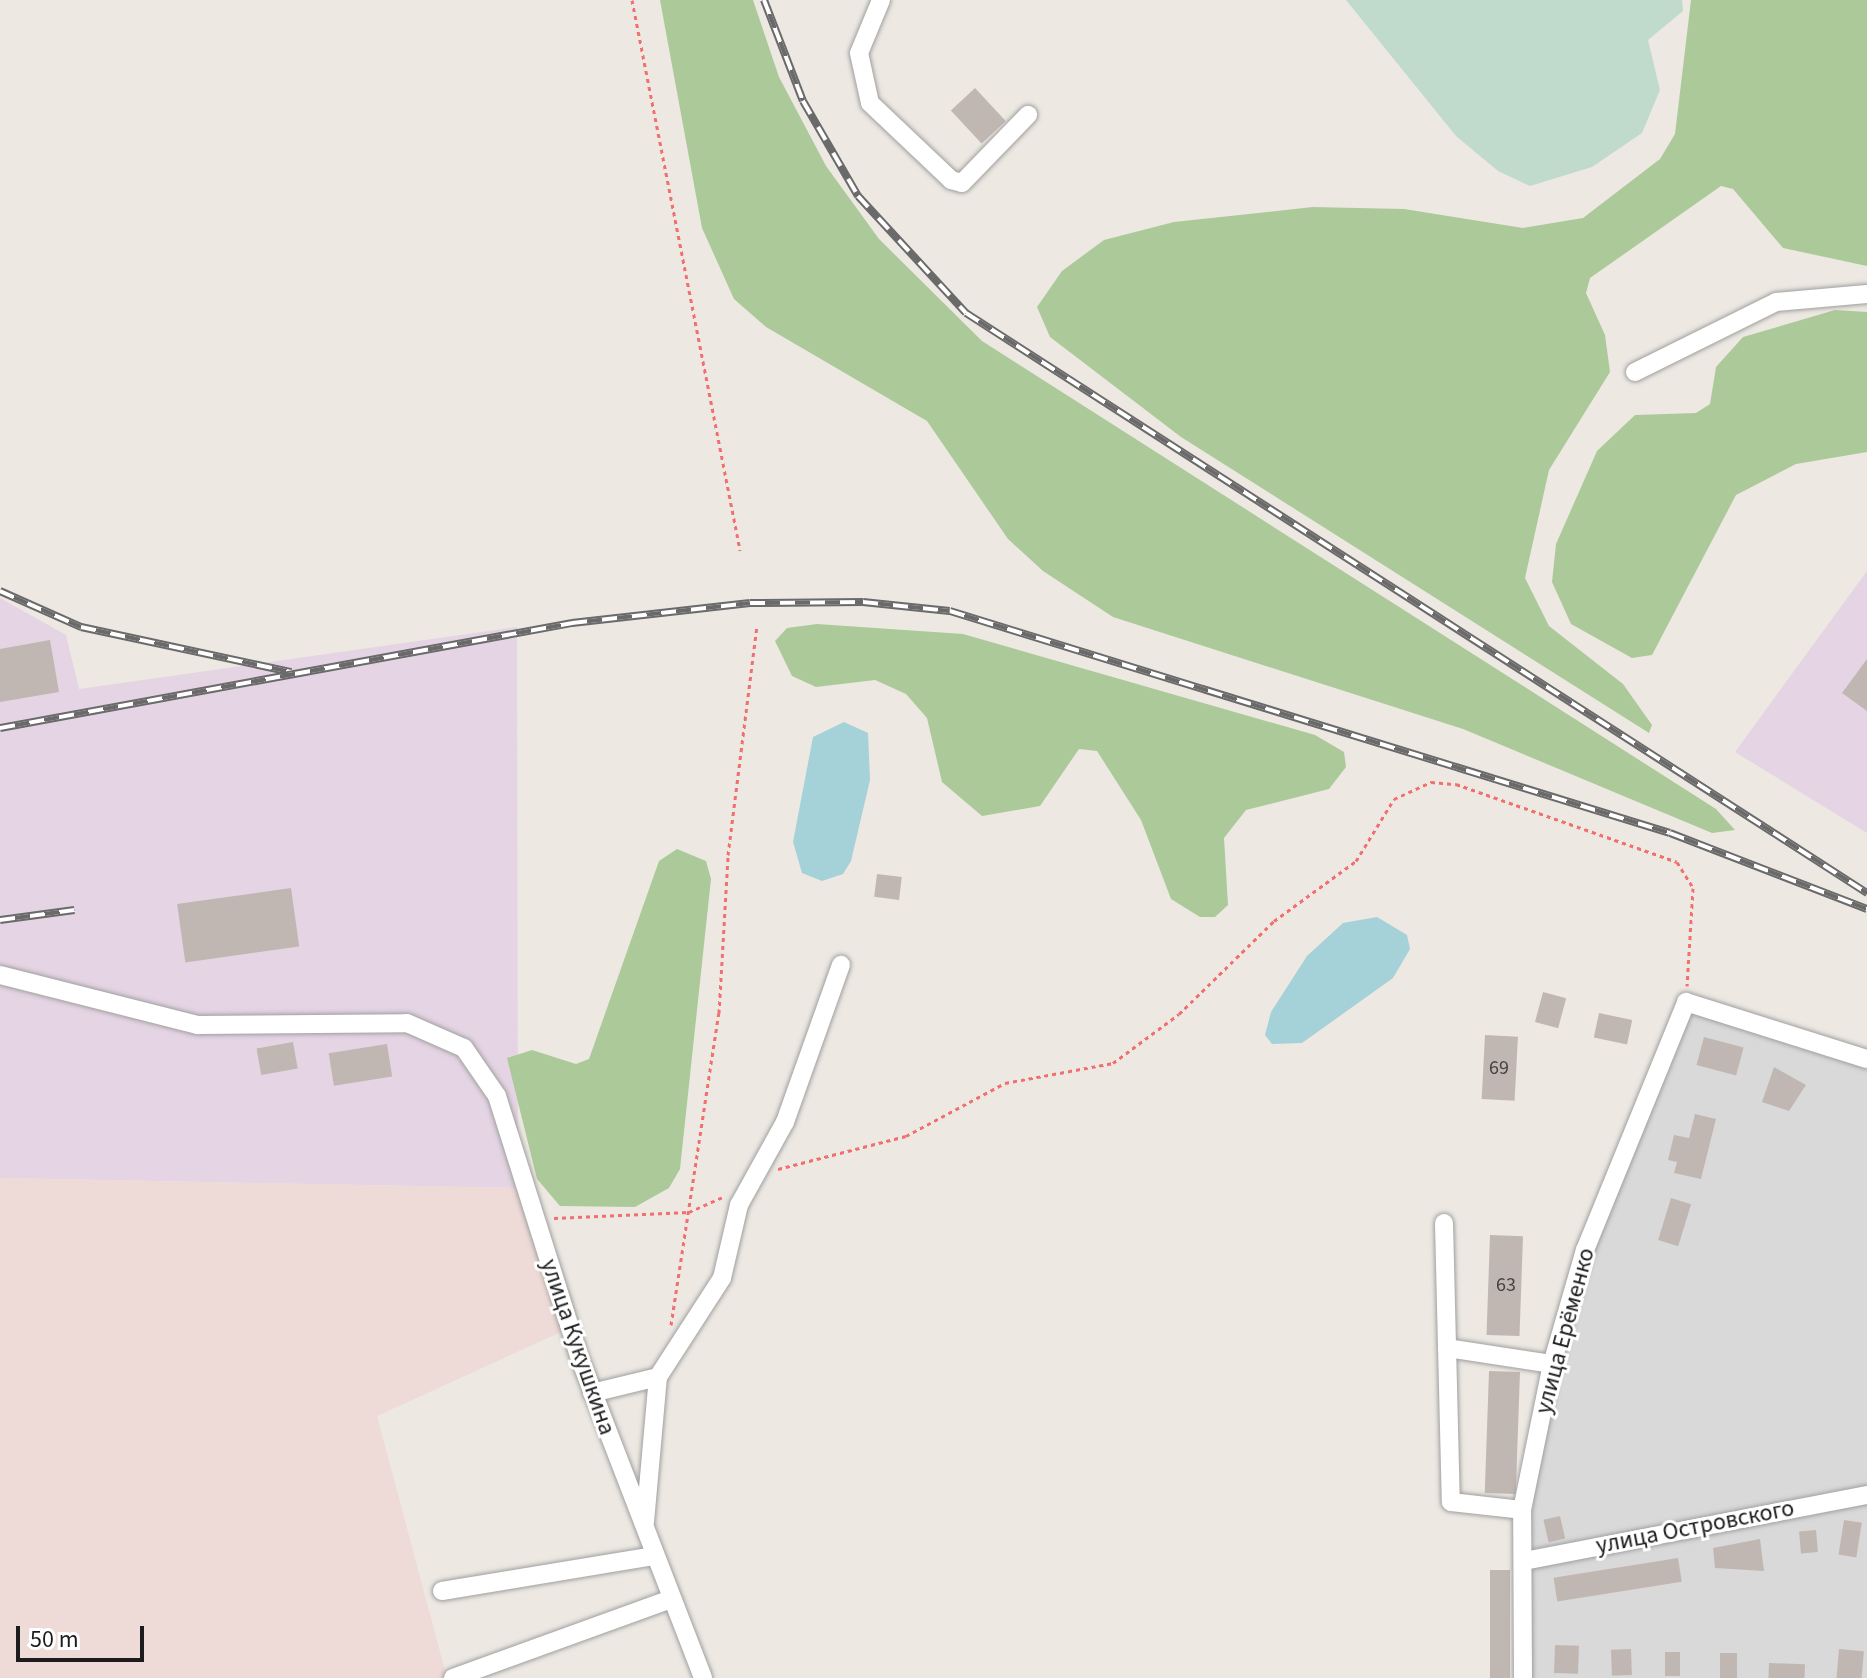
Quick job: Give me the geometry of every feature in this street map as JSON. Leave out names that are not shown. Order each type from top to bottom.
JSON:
[{"type":"street","points":[[881,0],[859,53],[870,103],[951,180],[962,183],[1028,115]]},
{"type":"street","points":[[1635,372],[1776,302],[1867,294]]},
{"type":"street","points":[[645,1536],[658,1377],[722,1278],[739,1205],[785,1122],[841,965]]},
{"type":"street","name":"улица Кукушкина","points":[[0,975],[198,1025],[352,1020],[436,1031],[464,1048],[497,1096],[592,1393],[645,1536],[703,1678]]},
{"type":"street","points":[[1686,1002],[1867,1059]]},
{"type":"street","name":"улица Ерёменко","points":[[1523,1678],[1522,1510],[1552,1364],[1585,1250],[1686,1002]]},
{"type":"street","points":[[1444,1223],[1451,1502],[1522,1510]]},
{"type":"street","points":[[1447,1348],[1552,1364]]},
{"type":"street","points":[[592,1393],[658,1377]]},
{"type":"street","name":"улица Островского","points":[[1524,1561],[1867,1495]]},
{"type":"street","points":[[442,1591],[653,1556]]},
{"type":"street","points":[[452,1674],[671,1599]]},
{"type":"path","points":[[632,0],[740,550]]},
{"type":"path","points":[[668,1341],[719,1013],[728,855],[757,626]]},
{"type":"path","points":[[533,1212],[569,1223],[689,1212],[753,1180],[906,1136],[1005,1083],[1113,1063],[1179,1014],[1274,921],[1356,861],[1394,799],[1431,782],[1456,784],[1677,862],[1693,888],[1686,1002]]},
{"type":"shaded area","points":[[1867,571],[1867,833],[1735,752]]},
{"type":"shaded area","points":[[0,598],[66,635],[79,689],[517,627],[518,1188],[0,1178]]},
{"type":"shaded area","points":[[1688,1009],[1867,1065],[1867,1490],[1530,1554],[1528,1510],[1590,1251]]},
{"type":"shaded area","points":[[0,1178],[518,1188],[565,1330],[377,1416],[447,1678],[0,1678]]},
{"type":"shaded area","points":[[1867,1501],[1867,1678],[1528,1678],[1529,1564]]},
{"type":"green space","points":[[660,0],[753,0],[779,77],[826,166],[879,239],[982,341],[1716,809],[1735,830],[1712,833],[1463,729],[1113,617],[1043,571],[1008,539],[927,421],[766,327],[734,299],[702,228]]},
{"type":"green space","points":[[1346,0],[1682,0],[1683,11],[1648,40],[1660,90],[1642,133],[1592,167],[1530,186],[1498,171],[1456,136]]},
{"type":"green space","points":[[1691,0],[1867,0],[1867,266],[1783,248],[1733,189],[1721,186],[1590,278],[1586,293],[1605,335],[1610,372],[1549,470],[1525,578],[1549,626],[1623,684],[1652,725],[1649,733],[1181,437],[1050,337],[1037,307],[1062,271],[1104,240],[1174,222],[1313,207],[1404,209],[1523,228],[1583,218],[1660,159],[1675,134]]},
{"type":"green space","points":[[1835,310],[1867,312],[1867,452],[1796,464],[1736,495],[1652,655],[1632,658],[1571,624],[1552,582],[1556,544],[1597,451],[1635,415],[1696,413],[1710,404],[1716,367],[1743,337]]},
{"type":"green space","points":[[817,624],[963,634],[1315,735],[1344,752],[1346,767],[1329,789],[1246,810],[1224,838],[1228,905],[1215,917],[1200,917],[1171,899],[1141,820],[1097,751],[1079,749],[1040,806],[982,816],[942,782],[927,718],[906,694],[875,680],[816,687],[792,676],[775,641],[787,628]]},
{"type":"green space","points":[[677,849],[706,861],[711,879],[680,1169],[669,1188],[635,1207],[560,1206],[537,1179],[507,1058],[532,1050],[576,1064],[589,1059],[659,861]]},
{"type":"water","points":[[844,722],[868,733],[870,780],[851,861],[843,874],[822,881],[802,873],[793,842],[813,737]]},
{"type":"water","points":[[1377,917],[1407,935],[1410,949],[1393,978],[1302,1043],[1272,1044],[1265,1035],[1271,1012],[1307,956],[1343,923]]},
{"type":"building","points":[[975,88],[1006,121],[982,143],[951,111]]},
{"type":"building","points":[[50,640],[59,692],[0,702],[0,649]]},
{"type":"building","points":[[1867,659],[1867,711],[1842,693]]},
{"type":"building","points":[[877,874],[902,877],[899,900],[874,897]]},
{"type":"building","points":[[291,888],[299,946],[185,962],[177,904]]},
{"type":"building","points":[[1543,992],[1566,998],[1558,1028],[1535,1022]]},
{"type":"building","points":[[1599,1013],[1632,1020],[1627,1045],[1594,1037]]},
{"type":"building","points":[[1485,1035],[1518,1037],[1515,1101],[1482,1099]]},
{"type":"building","points":[[1704,1037],[1744,1048],[1736,1076],[1696,1065]]},
{"type":"building","points":[[293,1042],[298,1069],[261,1075],[257,1048]]},
{"type":"building","points":[[387,1044],[392,1077],[334,1086],[329,1053]]},
{"type":"building","points":[[1774,1067],[1806,1085],[1789,1111],[1762,1102]]},
{"type":"building","points":[[1695,1114],[1716,1119],[1701,1179],[1674,1173],[1677,1162],[1668,1160],[1674,1135],[1689,1138]]},
{"type":"building","points":[[1671,1198],[1691,1204],[1678,1246],[1658,1240]]},
{"type":"building","points":[[1490,1235],[1523,1236],[1519,1336],[1487,1335]]},
{"type":"building","points":[[1489,1371],[1520,1372],[1516,1494],[1485,1493]]},
{"type":"building","points":[[1560,1516],[1565,1538],[1549,1542],[1543,1520]]},
{"type":"building","points":[[1844,1520],[1862,1523],[1856,1557],[1839,1555]]},
{"type":"building","points":[[1816,1530],[1818,1552],[1801,1553],[1799,1531]]},
{"type":"building","points":[[1760,1539],[1764,1571],[1715,1568],[1713,1548]]},
{"type":"building","points":[[1678,1558],[1682,1582],[1557,1601],[1554,1578]]},
{"type":"building","points":[[1490,1570],[1510,1570],[1510,1678],[1490,1678]]},
{"type":"building","points":[[1555,1645],[1579,1646],[1578,1674],[1554,1673]]},
{"type":"building","points":[[1631,1649],[1632,1675],[1612,1676],[1611,1650]]},
{"type":"building","points":[[1839,1649],[1864,1651],[1862,1678],[1836,1678]]},
{"type":"building","points":[[1665,1652],[1680,1652],[1680,1676],[1665,1676]]},
{"type":"building","points":[[1720,1653],[1737,1653],[1737,1678],[1720,1678]]},
{"type":"building","points":[[1769,1663],[1805,1664],[1804,1678],[1768,1678]]},
{"type":"railway","points":[[764,0],[803,101],[858,196],[966,313],[1867,893]]},
{"type":"railway","points":[[0,591],[81,627],[291,672]]},
{"type":"railway","points":[[0,728],[572,623],[750,603],[863,602],[950,611],[1670,833],[1867,909]]},
{"type":"railway","points":[[0,920],[74,910]]}]
